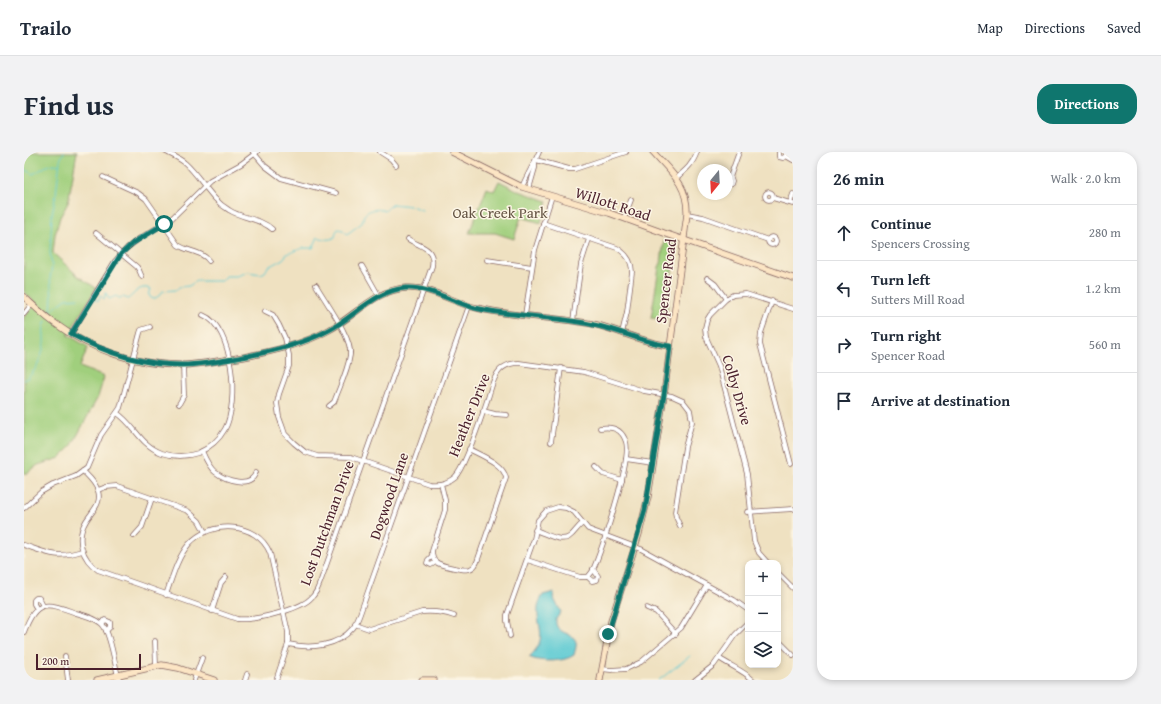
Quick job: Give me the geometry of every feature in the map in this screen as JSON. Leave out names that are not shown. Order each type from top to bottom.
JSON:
[{"type":"main road","name":"Willott Road","points":[[452,152],[522,187],[624,218],[793,278]]},
{"type":"main road","name":"Spencer Road","points":[[600,680],[611,621],[645,510],[664,395],[687,214],[684,192],[676,178],[652,152]]},
{"type":"main road","points":[[24,296],[54,323],[71,334],[101,349],[133,359],[163,364],[183,365],[230,359],[287,348],[309,340],[339,324],[386,292],[402,288],[423,290],[469,306],[594,324],[658,345],[670,346]]},
{"type":"main road","points":[[97,680],[118,677],[156,666],[173,666],[195,677],[214,680]]},
{"type":"main road","points":[[422,680],[434,680]]},
{"type":"street","points":[[166,152],[186,164],[216,200],[230,211],[246,218],[264,223],[272,229]]},
{"type":"street","points":[[380,152],[391,159],[396,165]]},
{"type":"street","points":[[529,189],[539,152]]},
{"type":"street","points":[[536,161],[571,169],[585,169],[626,152]]},
{"type":"street","points":[[676,178],[692,164],[697,152]]},
{"type":"street","points":[[733,166],[739,152]]},
{"type":"street","points":[[779,152],[780,158],[784,158],[786,154],[793,160]]},
{"type":"street","points":[[71,334],[121,254],[133,243],[164,224],[204,186],[255,153],[271,171],[281,178],[336,193]]},
{"type":"street","points":[[522,187],[531,167],[536,161]]},
{"type":"street","points":[[103,177],[142,196],[149,203],[178,245],[203,255],[210,261]]},
{"type":"street","points":[[773,198],[791,204],[793,194]]},
{"type":"street","points":[[525,315],[535,250],[552,196]]},
{"type":"street","points":[[624,218],[631,200]]},
{"type":"street","points":[[687,214],[703,217],[768,240]]},
{"type":"street","points":[[543,223],[617,248],[625,254],[631,262],[631,280],[622,333]]},
{"type":"street","points":[[96,233],[139,270],[142,277]]},
{"type":"street","name":"Lost Dutchman Drive","points":[[82,551],[90,564],[98,570],[232,618],[248,620],[261,618],[306,602],[315,594],[432,266],[433,252],[408,239]]},
{"type":"street","points":[[573,321],[581,264],[589,239]]},
{"type":"street","points":[[486,260],[532,267]]},
{"type":"street","points":[[362,266],[379,296]]},
{"type":"street","points":[[707,278],[715,284],[726,299],[733,295],[746,294],[793,309]]},
{"type":"street","points":[[316,285],[348,340],[350,355],[334,402],[329,406]]},
{"type":"street","name":"Colby Drive","points":[[726,299],[706,320],[705,330],[706,336],[719,366],[747,474],[749,512],[754,541],[759,553],[765,560]]},
{"type":"street","points":[[772,302],[761,333],[760,344],[791,464]]},
{"type":"street","points":[[24,314],[32,304]]},
{"type":"street","name":"Dogwood Lane","points":[[288,644],[308,647],[326,644],[341,638],[352,629],[355,624],[361,611],[469,306]]},
{"type":"street","points":[[265,310],[276,319],[282,331],[289,355],[289,366],[280,389],[278,404],[279,417],[286,434],[299,448],[311,454],[322,457],[345,456],[429,484],[441,484],[445,500],[445,510],[432,551],[432,556],[436,562],[465,569],[474,566],[478,559],[506,481],[506,473],[502,467],[469,449]]},
{"type":"street","points":[[117,413],[128,421],[146,444],[162,453],[174,456],[190,455],[202,451],[213,444],[222,435],[230,416],[232,393],[230,359],[225,342],[218,327],[211,319],[203,315]]},
{"type":"street","points":[[24,508],[41,492],[53,485],[70,480],[83,471],[90,462],[104,431],[117,413],[123,401],[141,330],[150,327]]},
{"type":"street","name":"Heather Drive","points":[[441,484],[451,480],[457,474],[469,449],[495,378],[501,369],[509,364],[519,363],[561,368],[593,374],[644,391],[676,397],[683,401],[688,407],[692,418],[685,447],[675,512],[680,526]]},
{"type":"street","points":[[179,404],[184,395],[183,365]]},
{"type":"street","points":[[551,442],[561,368]]},
{"type":"street","points":[[483,411],[508,415]]},
{"type":"street","points":[[527,560],[583,578],[588,576],[594,569],[622,480],[626,459],[626,443],[621,434],[611,427],[600,428]]},
{"type":"street","points":[[202,451],[212,469],[224,477],[245,482],[254,478],[256,472]]},
{"type":"street","points":[[626,459],[653,463]]},
{"type":"street","points":[[596,467],[604,474],[622,480]]},
{"type":"street","points":[[24,545],[55,555],[65,556],[82,551],[80,539],[82,530],[98,504],[98,490],[94,482],[83,471]]},
{"type":"street","points":[[98,490],[106,487],[117,486],[192,513],[200,520],[205,532]]},
{"type":"street","points":[[134,536],[142,527],[152,498]]},
{"type":"street","points":[[510,636],[507,615],[534,539],[538,520],[550,509],[558,507],[566,508],[574,512],[588,529],[635,545],[734,600],[745,608]]},
{"type":"street","points":[[749,512],[793,509]]},
{"type":"street","points":[[535,530],[558,539],[564,539],[570,536],[582,523]]},
{"type":"street","points":[[166,595],[181,555],[190,543],[205,532],[220,527],[233,527],[246,531],[262,541],[266,545],[270,554],[288,632],[288,644],[276,680]]},
{"type":"street","points":[[432,556],[427,563],[431,565],[436,562]]},
{"type":"street","points":[[588,576],[592,581],[597,580],[598,576],[594,569]]},
{"type":"street","points":[[781,576],[793,588]]},
{"type":"street","points":[[212,611],[221,583],[226,577]]},
{"type":"street","points":[[602,669],[618,670],[634,666],[676,634],[686,622],[707,585]]},
{"type":"street","points":[[36,609],[34,600],[36,598],[39,598],[43,606]]},
{"type":"street","points":[[24,632],[30,616],[36,609],[43,606],[58,606],[87,616],[102,624],[106,631],[118,677]]},
{"type":"street","points":[[647,608],[656,612],[676,634]]},
{"type":"street","points":[[355,624],[369,629],[422,612],[430,611],[445,612],[454,616]]},
{"type":"street","points":[[102,624],[105,620],[110,622],[110,627],[106,631]]},
{"type":"street","points":[[695,680],[714,664],[735,635],[745,625]]},
{"type":"street","points":[[154,641],[156,666]]},
{"type":"street","points":[[781,643],[793,655]]},
{"type":"street","points":[[64,656],[68,680]]},
{"type":"street","points":[[195,677],[202,658]]},
{"type":"street","points":[[719,658],[753,680]]},
{"type":"street","points":[[245,680],[247,674]]},
{"type":"green space","points":[[24,152],[77,152],[68,203],[60,217],[55,235],[53,253],[78,276],[96,288],[68,335],[88,347],[80,367],[104,377],[98,397],[71,447],[60,458],[38,465],[24,475],[24,317],[36,303],[24,292]]},
{"type":"green space","name":"Oak Creek Park","points":[[499,181],[519,191],[547,201],[541,223],[521,217],[514,239],[495,233],[469,233],[487,188],[494,191]]},
{"type":"green space","points":[[664,240],[674,244],[675,249],[666,320],[651,318]]},
{"type":"water","points":[[554,592],[553,597],[561,612],[556,619],[556,624],[558,628],[571,636],[576,642],[574,655],[565,659],[552,661],[534,659],[529,657],[536,649],[540,641],[541,634],[538,619],[539,604],[543,595]]},
{"type":"waterway","points":[[49,316],[52,295],[50,278],[52,267],[50,252],[52,214],[60,160],[64,152]]},
{"type":"waterway","points":[[24,167],[25,170],[33,174],[49,165],[59,165]]},
{"type":"waterway","points":[[95,300],[99,300],[100,295],[104,299],[105,293],[109,299],[116,296],[119,298],[123,297],[128,299],[138,290],[144,288],[151,289],[149,295],[154,299],[163,291],[176,290],[179,287],[189,286],[196,281],[222,281],[226,276],[237,276],[248,272],[261,274],[265,272],[268,267],[283,259],[287,254],[303,248],[313,248],[318,237],[331,239],[335,237],[338,229],[343,230],[347,234],[362,223],[364,215],[371,210],[377,209],[385,211],[392,204],[411,206],[422,210]]},
{"type":"waterway","points":[[52,310],[66,299],[78,298]]},
{"type":"waterway","points":[[24,380],[32,373],[39,362],[43,350],[44,328],[46,321]]},
{"type":"waterway","points":[[659,680],[690,656]]},
{"type":"route","points":[[164,224],[133,243],[115,261],[71,334],[101,349],[133,359],[163,364],[191,365],[287,348],[309,340],[329,330],[386,292],[402,288],[411,288],[433,293],[475,308],[594,324],[658,345],[670,346],[664,395],[645,510],[608,634]]}]
